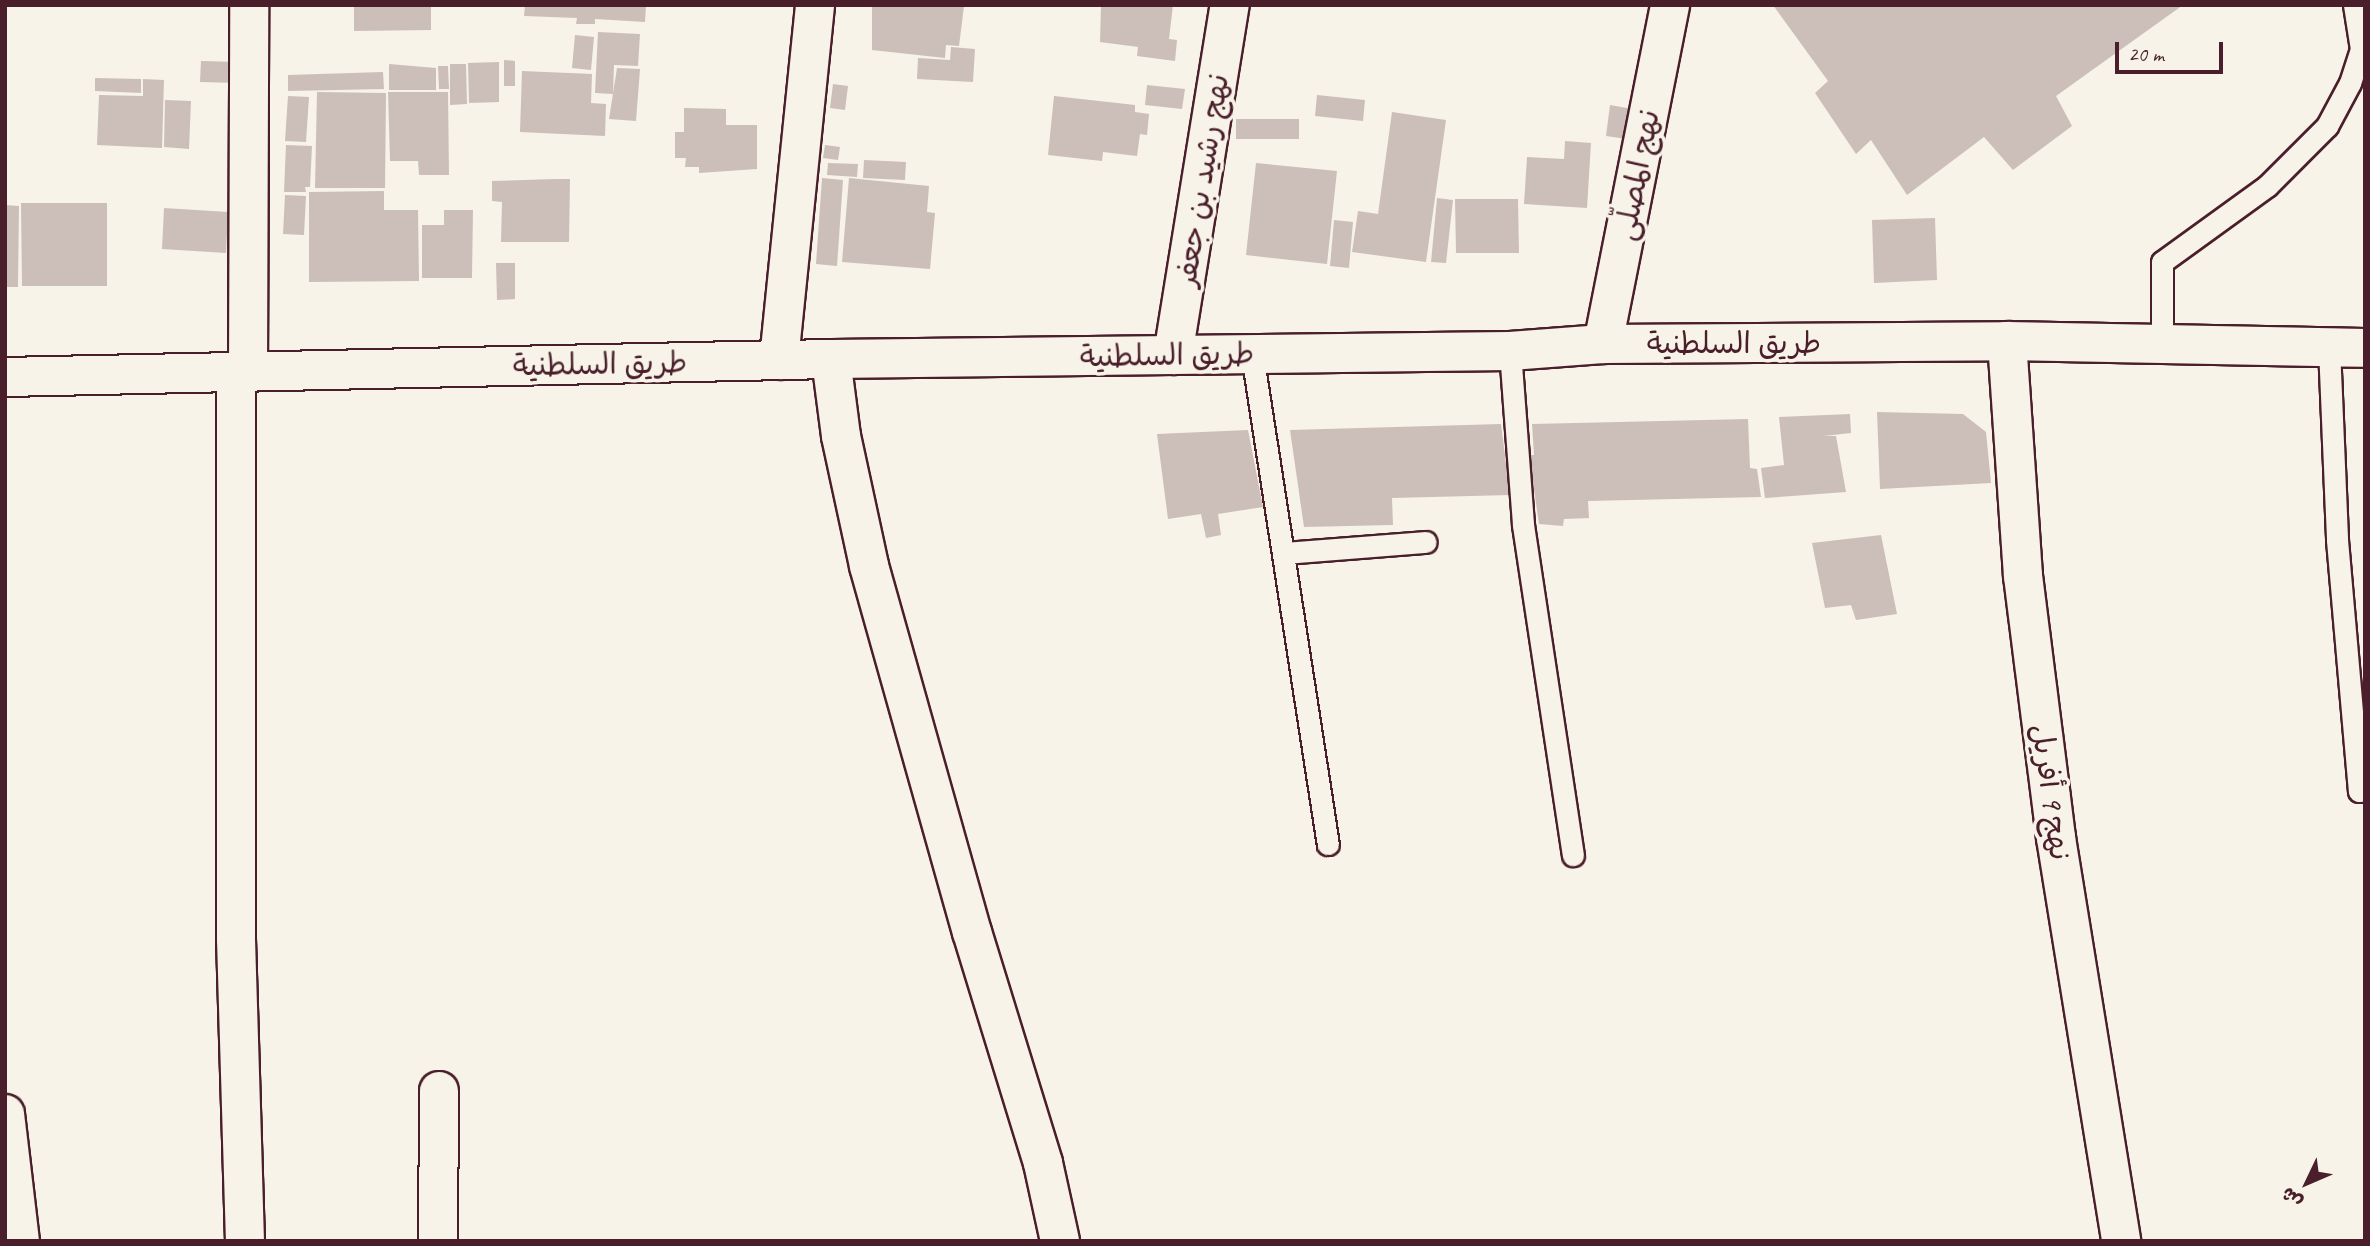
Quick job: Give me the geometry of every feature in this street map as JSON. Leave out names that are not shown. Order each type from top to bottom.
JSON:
[{"type":"street","points":[[245,1241],[236,939],[249,5]]},
{"type":"street","points":[[779,360],[815,5]]},
{"type":"street","name":"نهج رشيد بن جعفر","points":[[1173,355],[1230,5]]},
{"type":"street","name":"نهج المصلّى","points":[[1603,345],[1670,5]]},
{"type":"street","name":"طريق السلطنية","points":[[5,377],[831,359],[1510,351],[1603,345],[2007,341],[2347,347]]},
{"type":"street","name":"نهج 9 أفريل","points":[[2007,341],[2023,576],[2049,783],[2121,1241]]},
{"type":"street","points":[[831,359],[841,436],[869,566],[968,919],[1043,1163],[1060,1241]]},
{"type":"street","points":[[438,1241],[439,1091]]},
{"type":"street","points":[[5,1114],[20,1241]]},
{"type":"lane","points":[[2162,344],[2162,262],[2267,186],[2327,127],[2350,83],[2361,49],[2354,5]]},
{"type":"lane","points":[[2347,347],[2339,553],[2359,791],[2365,790]]},
{"type":"lane","points":[[1510,351],[1523,525],[1555,713],[1573,855]]},
{"type":"lane","points":[[1252,354],[1328,844]]},
{"type":"lane","points":[[1284,553],[1426,542]]},
{"type":"building","points":[[354,5],[431,5],[431,30],[354,31]]},
{"type":"building","points":[[525,5],[646,5],[645,22],[595,19],[595,24],[576,24],[577,18],[524,16]]},
{"type":"building","points":[[872,5],[964,6],[959,46],[946,45],[945,58],[872,50]]},
{"type":"building","points":[[1101,5],[1173,5],[1169,39],[1177,40],[1175,61],[1137,56],[1138,47],[1100,42]]},
{"type":"building","points":[[1773,5],[2183,5],[2056,96],[2072,126],[2013,170],[1984,137],[1907,195],[1871,140],[1856,154],[1815,93],[1828,81]]},
{"type":"building","points":[[598,32],[640,34],[638,66],[614,65],[613,94],[595,93]]},
{"type":"building","points":[[575,35],[594,37],[591,70],[572,68]]},
{"type":"building","points":[[951,47],[975,49],[973,82],[917,79],[918,58],[950,60]]},
{"type":"building","points":[[504,60],[515,61],[515,86],[504,86]]},
{"type":"building","points":[[201,61],[238,62],[238,83],[200,82]]},
{"type":"building","points":[[499,62],[499,102],[469,103],[468,63]]},
{"type":"building","points":[[389,64],[436,68],[436,90],[389,90]]},
{"type":"building","points":[[450,64],[466,64],[467,104],[450,105]]},
{"type":"building","points":[[438,66],[448,66],[449,89],[439,89]]},
{"type":"building","points":[[617,68],[640,69],[636,121],[609,119]]},
{"type":"building","points":[[522,71],[592,74],[591,103],[606,104],[605,136],[520,132]]},
{"type":"building","points":[[383,72],[384,89],[288,91],[288,75]]},
{"type":"building","points":[[95,78],[141,79],[141,93],[95,91]]},
{"type":"building","points":[[143,79],[164,80],[162,148],[97,145],[99,95],[143,96]]},
{"type":"building","points":[[833,84],[848,86],[845,110],[830,108]]},
{"type":"building","points":[[1147,85],[1185,89],[1182,109],[1145,105]]},
{"type":"building","points":[[317,92],[386,93],[385,188],[315,188]]},
{"type":"building","points":[[388,92],[448,92],[449,175],[419,175],[418,161],[390,161]]},
{"type":"building","points":[[1317,95],[1365,100],[1363,121],[1315,116]]},
{"type":"building","points":[[288,96],[309,97],[306,142],[285,141]]},
{"type":"building","points":[[1054,96],[1135,105],[1135,112],[1149,114],[1147,135],[1140,134],[1137,156],[1103,152],[1102,161],[1048,155]]},
{"type":"building","points":[[165,100],[191,101],[189,149],[164,147]]},
{"type":"building","points":[[1610,105],[1644,111],[1640,141],[1606,136]]},
{"type":"building","points":[[684,108],[726,109],[726,125],[757,125],[757,169],[699,173],[699,167],[685,167],[686,158],[675,158],[675,132],[684,132]]},
{"type":"building","points":[[1392,112],[1446,120],[1426,262],[1352,252],[1358,211],[1378,214]]},
{"type":"building","points":[[1236,119],[1299,119],[1299,139],[1236,139]]},
{"type":"building","points":[[1565,141],[1591,143],[1587,208],[1524,204],[1527,157],[1564,159]]},
{"type":"building","points":[[286,145],[312,146],[310,187],[305,187],[306,192],[284,192]]},
{"type":"building","points":[[825,145],[840,147],[838,160],[823,158]]},
{"type":"building","points":[[864,160],[906,162],[905,180],[863,178]]},
{"type":"building","points":[[828,163],[858,164],[857,177],[827,175]]},
{"type":"building","points":[[1256,163],[1337,171],[1327,264],[1246,255]]},
{"type":"building","points":[[822,178],[843,180],[837,266],[816,264]]},
{"type":"building","points":[[849,178],[929,186],[927,212],[935,213],[930,269],[842,262]]},
{"type":"building","points":[[570,179],[569,242],[501,242],[502,202],[492,201],[492,181]]},
{"type":"building","points":[[384,191],[384,210],[418,210],[419,281],[309,282],[309,192]]},
{"type":"building","points":[[285,195],[306,196],[304,235],[283,234]]},
{"type":"building","points":[[1437,198],[1453,200],[1446,263],[1431,262]]},
{"type":"building","points":[[1455,199],[1518,199],[1519,253],[1456,253]]},
{"type":"building","points":[[21,203],[107,203],[107,286],[22,286]]},
{"type":"building","points":[[5,205],[19,206],[18,287],[5,287]]},
{"type":"building","points":[[164,208],[228,212],[226,253],[162,249]]},
{"type":"building","points":[[444,210],[473,210],[472,278],[422,278],[422,225],[444,225]]},
{"type":"building","points":[[1935,218],[1937,280],[1874,283],[1872,220]]},
{"type":"building","points":[[1334,220],[1353,222],[1349,268],[1330,266]]},
{"type":"building","points":[[496,263],[515,263],[515,299],[497,300]]},
{"type":"building","points":[[1877,412],[1963,414],[1986,432],[1991,483],[1880,489]]},
{"type":"building","points":[[1850,414],[1851,433],[1824,436],[1836,436],[1846,492],[1765,498],[1761,468],[1784,465],[1779,417]]},
{"type":"building","points":[[1748,419],[1750,468],[1757,469],[1761,497],[1588,501],[1589,518],[1564,519],[1563,526],[1539,524],[1529,455],[1534,455],[1532,424]]},
{"type":"building","points":[[1501,424],[1510,495],[1392,498],[1393,525],[1304,527],[1290,430]]},
{"type":"building","points":[[1248,430],[1263,507],[1218,514],[1221,535],[1206,538],[1201,514],[1168,519],[1157,434]]},
{"type":"building","points":[[1881,535],[1897,614],[1856,620],[1851,605],[1825,608],[1812,543]]}]
